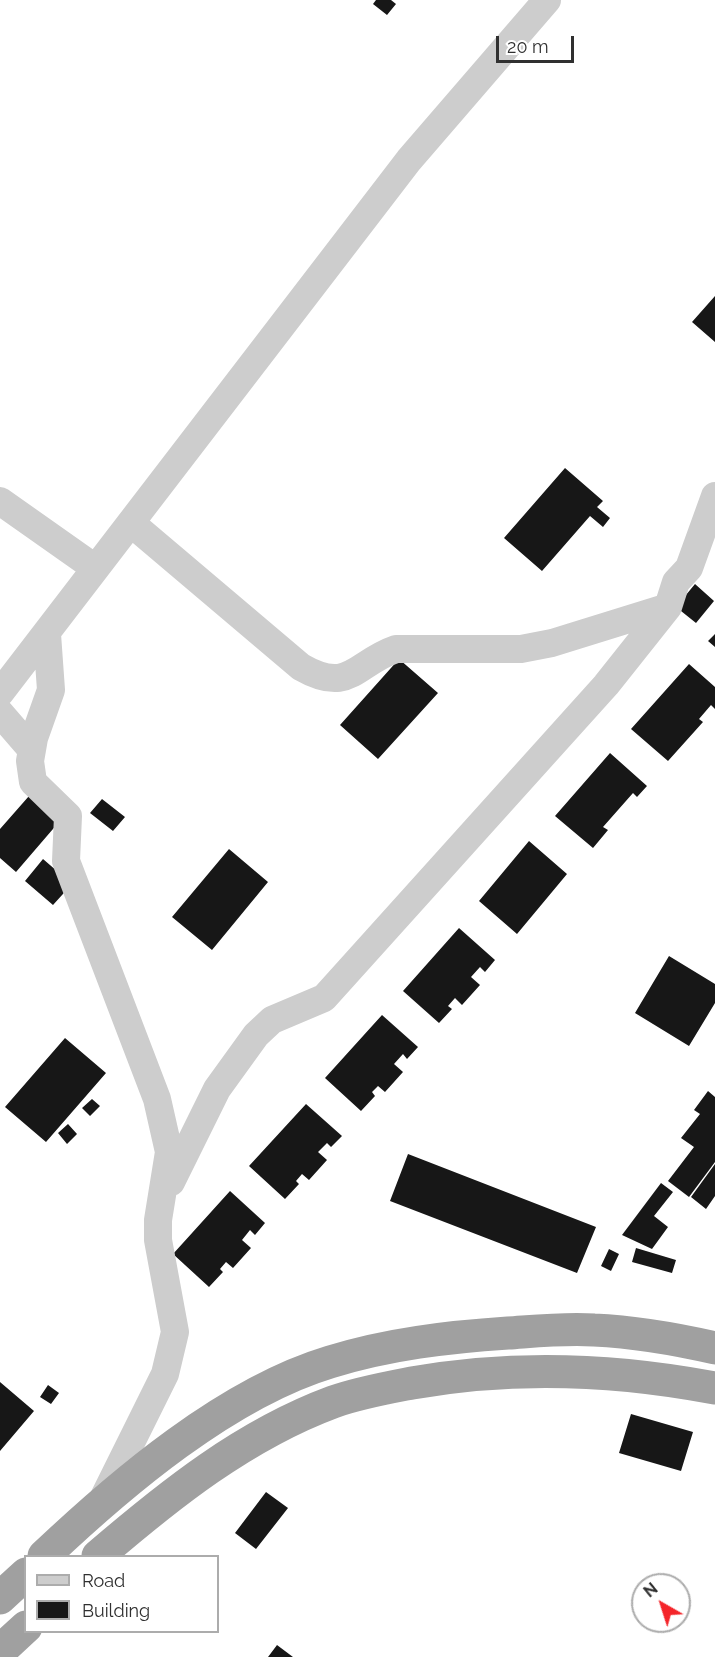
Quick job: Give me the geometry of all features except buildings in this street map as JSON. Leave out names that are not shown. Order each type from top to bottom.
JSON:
[{"type":"highway","points":[[46,1555],[146,1467],[194,1433],[238,1404],[328,1363],[374,1350],[425,1341],[476,1335],[593,1330],[644,1335],[715,1348]]},
{"type":"highway","points":[[101,1555],[141,1519],[191,1480],[238,1449],[333,1402],[385,1388],[443,1378],[504,1372],[617,1373],[715,1388]]},
{"type":"highway","points":[[0,1598],[24,1576]]},
{"type":"highway","points":[[0,1651],[24,1629]]},
{"type":"street","points":[[0,693],[409,160],[540,2]]},
{"type":"street","points":[[162,1200],[217,1089],[256,1035],[272,1020],[324,998],[606,685],[668,607],[676,582],[702,567],[715,496]]},
{"type":"street","points":[[0,501],[95,568]]},
{"type":"street","points":[[131,523],[301,667],[328,678],[346,678],[384,653],[396,649],[521,650],[552,643],[668,607]]},
{"type":"street","points":[[47,634],[51,690],[37,728],[32,750],[30,761],[33,782],[68,816],[66,861],[157,1099],[169,1152],[158,1240],[175,1332],[165,1374],[99,1507]]},
{"type":"street","points":[[0,714],[32,750]]}]
